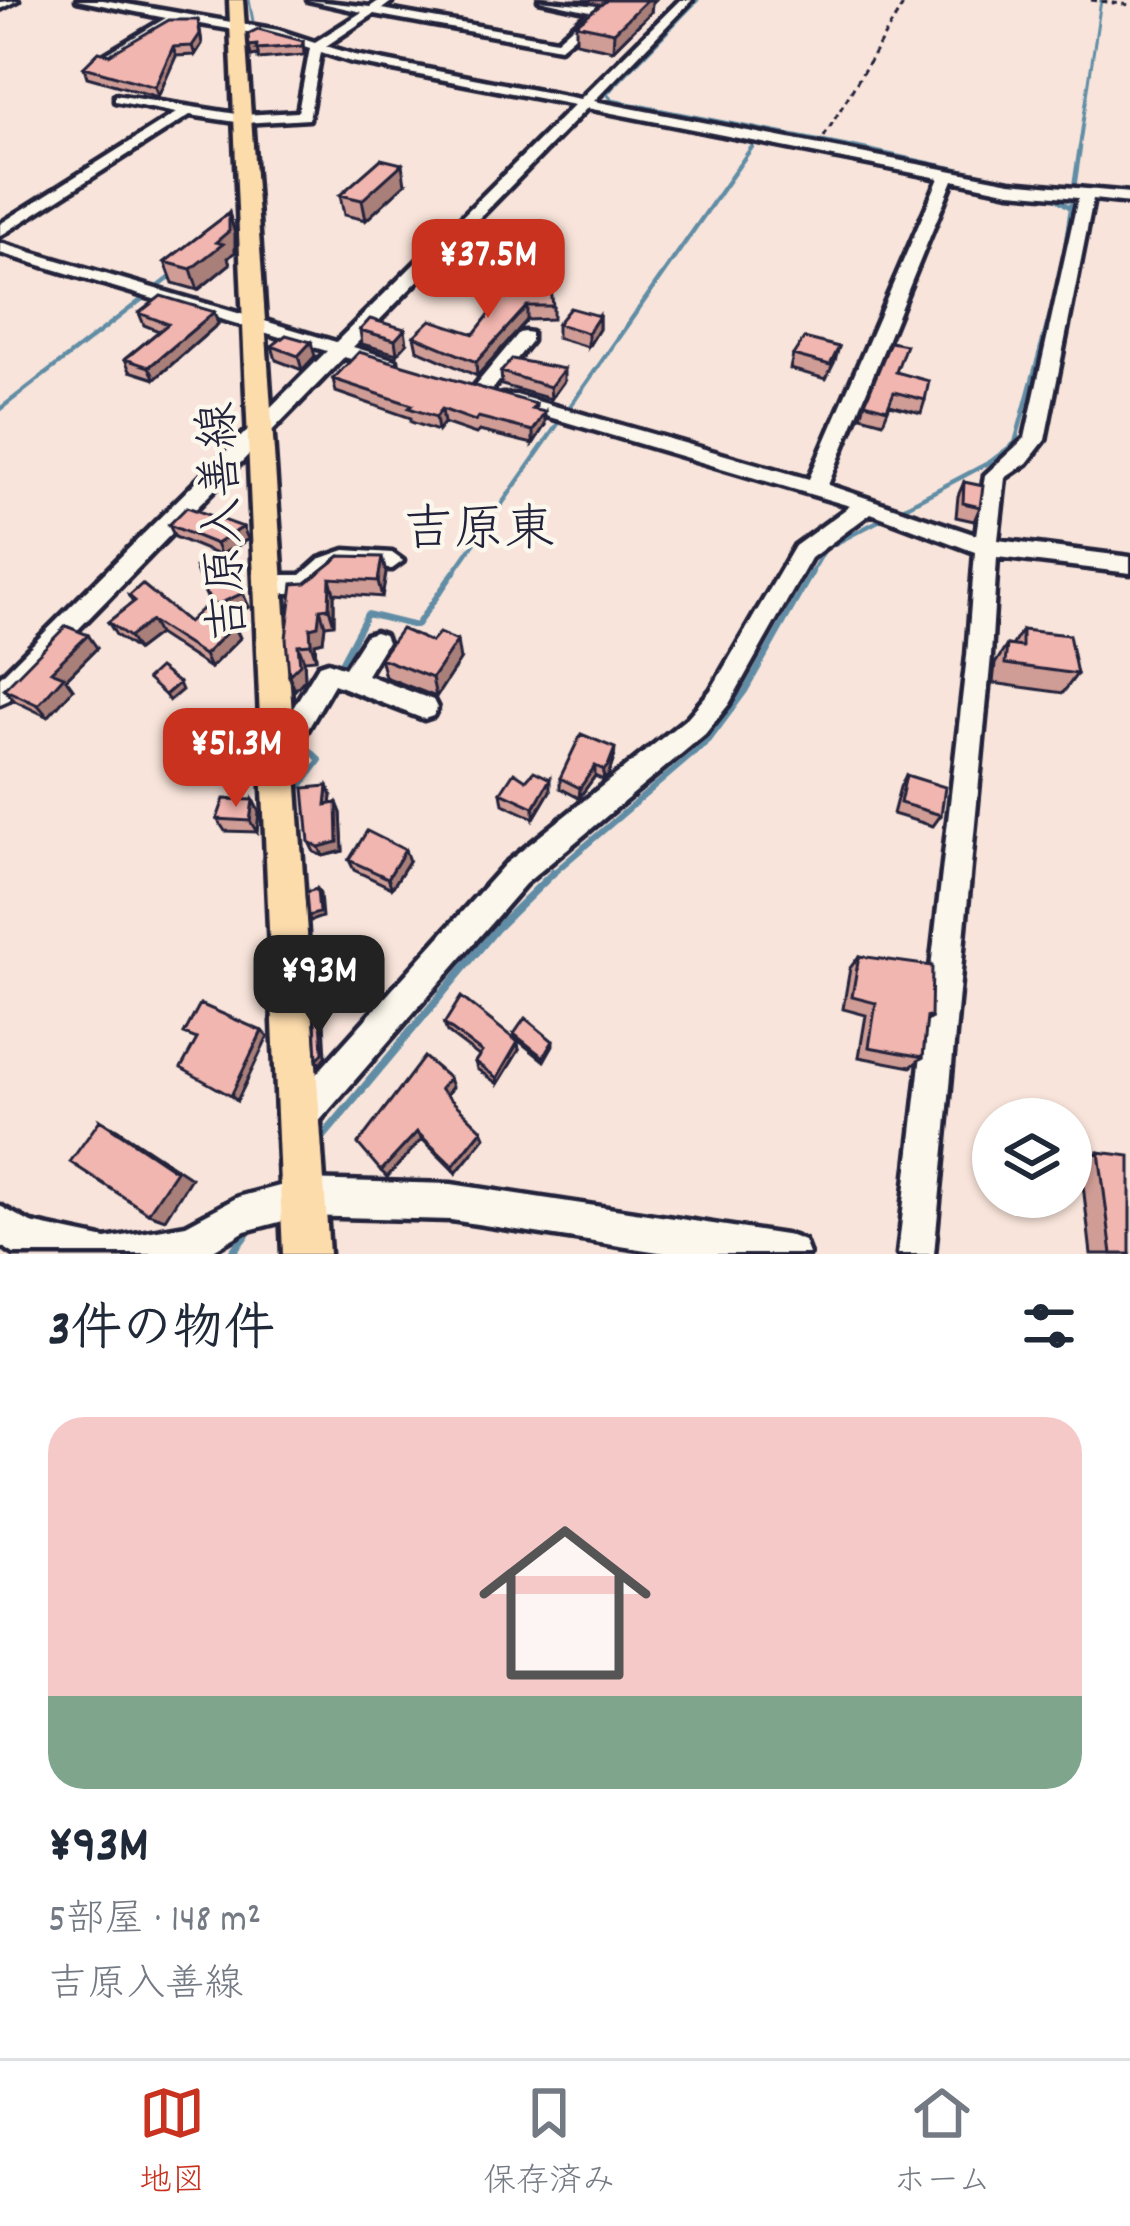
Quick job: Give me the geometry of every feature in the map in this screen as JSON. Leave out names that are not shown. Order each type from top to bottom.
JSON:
[{"type":"main road","name":"吉原入善線","points":[[238,22],[306,1254]]},
{"type":"street","points":[[0,5],[12,0]]},
{"type":"street","points":[[83,0],[174,18],[238,22],[316,47],[948,174],[1130,198]]},
{"type":"street","points":[[314,0],[560,44],[604,4]]},
{"type":"street","points":[[120,98],[243,119],[304,116],[316,47],[388,0]]},
{"type":"street","points":[[545,0],[604,4]]},
{"type":"street","points":[[0,693],[686,0]]},
{"type":"street","points":[[110,57],[174,18]]},
{"type":"street","points":[[195,37],[238,22]]},
{"type":"street","points":[[0,231],[188,111]]},
{"type":"street","points":[[816,488],[948,174]]},
{"type":"street","points":[[916,1254],[995,475],[1021,458],[1035,440],[1086,195]]},
{"type":"street","points":[[0,248],[421,373]]},
{"type":"street","points":[[525,337],[471,388],[868,504],[986,548],[1130,565]]},
{"type":"street","points":[[297,1122],[515,874],[696,726],[720,697],[803,552],[868,504]]},
{"type":"street","points":[[269,584],[307,584],[325,562],[343,556],[392,561]]},
{"type":"street","points":[[351,680],[374,642]]},
{"type":"street","points":[[277,734],[296,726],[328,672],[424,708]]},
{"type":"street","points":[[116,1254],[187,1249],[238,1215],[302,1198],[451,1202],[791,1254]]},
{"type":"street","points":[[0,1224],[25,1240],[97,1254]]},
{"type":"path","points":[[818,149],[906,0]]},
{"type":"path","points":[[1091,0],[1130,5]]},
{"type":"building","points":[[607,0],[647,0],[614,32],[576,24]]},
{"type":"building","points":[[169,20],[198,20],[200,34],[192,46],[173,47],[155,87],[84,67],[99,52],[109,55]]},
{"type":"building","points":[[258,29],[303,41],[302,46],[256,49],[257,45],[249,46],[248,34]]},
{"type":"building","points":[[381,159],[402,164],[362,200],[340,195]]},
{"type":"building","points":[[229,213],[229,231],[216,242],[223,244],[191,269],[165,262]]},
{"type":"building","points":[[550,280],[553,306],[527,306],[476,362],[414,336],[431,320],[474,334],[491,312],[487,290],[531,289],[529,281]]},
{"type":"building","points":[[161,296],[214,312],[149,367],[125,359],[168,324],[139,313]]},
{"type":"building","points":[[570,308],[599,316],[588,333],[557,324]]},
{"type":"building","points":[[370,319],[405,329],[395,340],[360,330]]},
{"type":"building","points":[[286,335],[311,342],[298,356],[272,346]]},
{"type":"building","points":[[804,338],[839,347],[830,365],[793,355]]},
{"type":"building","points":[[890,342],[906,345],[896,372],[929,381],[925,400],[894,392],[887,409],[865,403]]},
{"type":"building","points":[[359,352],[536,404],[532,409],[545,412],[533,431],[478,417],[475,421],[442,409],[436,417],[333,379]]},
{"type":"building","points":[[512,359],[564,369],[550,387],[501,372]]},
{"type":"building","points":[[964,482],[983,486],[980,507],[963,503]]},
{"type":"building","points":[[187,507],[243,527],[216,544],[169,525]]},
{"type":"building","points":[[229,550],[238,570],[230,574],[243,593],[216,605],[205,593],[195,567]]},
{"type":"building","points":[[340,556],[382,557],[378,581],[330,578],[329,608],[320,609],[318,626],[310,628],[311,644],[298,645],[300,664],[289,675],[286,638],[293,584],[306,583]]},
{"type":"building","points":[[142,584],[188,622],[202,609],[234,625],[204,655],[151,621],[129,637],[108,622],[135,601],[129,596]]},
{"type":"building","points":[[66,626],[88,635],[51,671],[64,676],[38,705],[4,689]]},
{"type":"building","points":[[401,629],[431,642],[439,633],[457,641],[432,678],[380,658]]},
{"type":"building","points":[[1022,630],[1069,635],[1077,674],[1005,664],[1007,645],[1022,647]]},
{"type":"building","points":[[159,668],[179,683],[165,695],[147,679]]},
{"type":"building","points":[[581,734],[615,748],[608,766],[604,770],[595,766],[580,788],[560,778]]},
{"type":"building","points":[[534,771],[550,779],[534,807],[501,792],[514,772],[526,780]]},
{"type":"building","points":[[906,775],[945,787],[941,815],[900,803]]},
{"type":"building","points":[[328,786],[326,805],[337,803],[338,842],[319,847],[309,842],[304,788]]},
{"type":"building","points":[[224,799],[253,800],[250,821],[217,819]]},
{"type":"building","points":[[367,831],[405,850],[388,878],[349,860]]},
{"type":"building","points":[[317,889],[319,913],[308,916],[306,892]]},
{"type":"building","points":[[859,956],[932,966],[931,1018],[927,1017],[923,1057],[869,1047],[876,1003],[852,997]]},
{"type":"building","points":[[320,980],[331,989],[317,1009],[313,988]]},
{"type":"building","points":[[461,997],[518,1042],[497,1078],[475,1062],[482,1052],[444,1024]]},
{"type":"building","points":[[200,1004],[262,1031],[231,1096],[181,1068],[197,1039],[184,1034]]},
{"type":"building","points":[[321,1017],[323,1053],[317,1059],[315,1019]]},
{"type":"building","points":[[525,1018],[553,1041],[543,1057],[514,1034]]},
{"type":"building","points":[[424,1057],[449,1078],[440,1089],[482,1130],[453,1166],[417,1132],[381,1171],[358,1144]]},
{"type":"building","points":[[100,1120],[176,1171],[148,1213],[70,1162]]},
{"type":"building","points":[[1099,1152],[1130,1156],[1130,1254],[1112,1254]]},
{"type":"waterway","points":[[249,0],[255,32]]},
{"type":"waterway","points":[[698,0],[607,94],[612,100],[857,148]]},
{"type":"waterway","points":[[1079,150],[1101,0]]},
{"type":"waterway","points":[[299,45],[309,50],[304,79]]},
{"type":"waterway","points":[[452,575],[752,147]]},
{"type":"waterway","points":[[853,147],[857,148]]},
{"type":"waterway","points":[[1071,208],[1080,147]]},
{"type":"waterway","points":[[857,148],[868,150]]},
{"type":"waterway","points":[[857,148],[1036,186]]},
{"type":"waterway","points":[[1048,193],[1071,208]]},
{"type":"waterway","points":[[810,575],[825,549],[990,462],[1015,443],[1061,274],[1071,208]]},
{"type":"waterway","points":[[0,409],[176,273]]},
{"type":"waterway","points":[[338,669],[367,614],[416,626],[454,572]]},
{"type":"waterway","points":[[550,876],[709,740],[745,691],[812,572]]},
{"type":"waterway","points":[[301,786],[320,760],[301,741],[307,729]]},
{"type":"waterway","points":[[317,1144],[496,929],[553,873]]},
{"type":"waterway","points":[[231,1254],[253,1225]]},
{"type":"district","name":"吉原東","points":[[479,526]]}]
